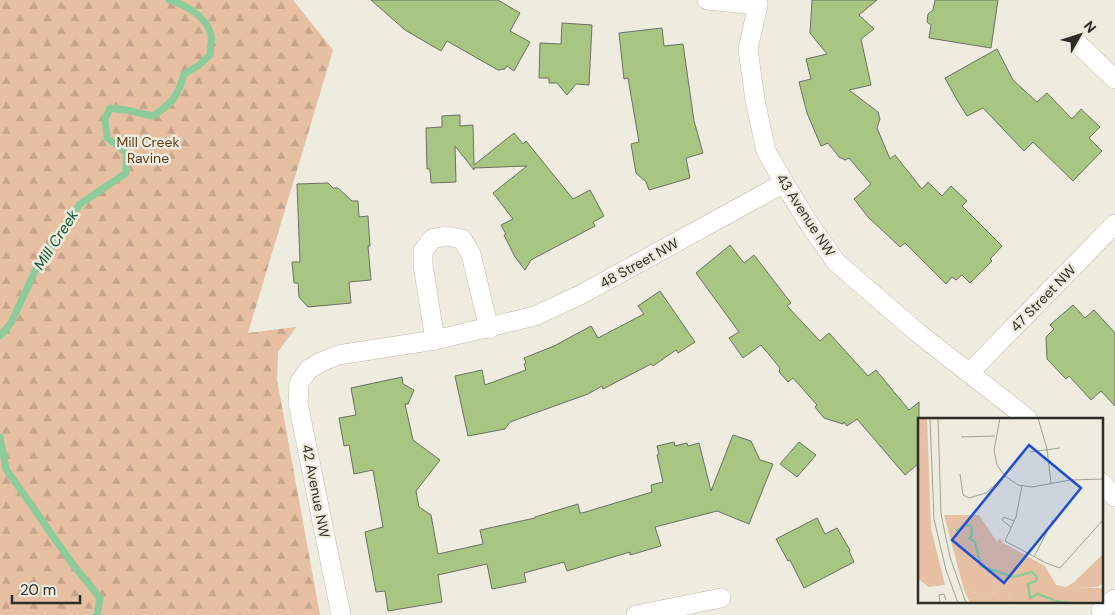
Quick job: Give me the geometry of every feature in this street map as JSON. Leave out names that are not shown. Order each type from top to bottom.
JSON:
[{"type":"street","name":"43 Avenue NW","points":[[707,0],[758,3],[748,49],[755,100],[766,151],[784,183],[836,262],[918,333],[1027,418]]},
{"type":"street","points":[[1076,42],[1115,80]]},
{"type":"street","name":"48 Street NW","points":[[309,369],[338,355],[435,340],[489,329],[535,316],[582,294],[784,183]]},
{"type":"street","name":"47 Street NW","points":[[970,372],[1115,224]]},
{"type":"street","points":[[435,340],[423,265],[423,251],[432,239],[446,236],[462,239],[471,254],[489,329]]},
{"type":"street","name":"42 Avenue NW","points":[[309,369],[299,383],[298,403],[341,615]]},
{"type":"street","points":[[1102,483],[1115,497]]},
{"type":"street","points":[[636,615],[721,598]]},
{"type":"green space","name":"Mill Creek Ravine","points":[[0,0],[293,0],[333,50],[248,333],[296,327],[278,352],[277,380],[320,615],[0,615]]},
{"type":"building","points":[[371,0],[498,0],[520,13],[510,31],[530,42],[514,71],[507,66],[505,69],[498,70],[447,41],[441,51],[405,30]]},
{"type":"building","points":[[812,0],[877,0],[859,15],[874,29],[861,39],[871,85],[849,90],[878,112],[880,119],[877,128],[890,159],[895,155],[922,189],[928,182],[942,196],[951,186],[967,201],[962,206],[1002,246],[990,259],[992,261],[970,283],[962,275],[956,280],[952,277],[946,284],[905,243],[900,247],[868,217],[854,199],[871,184],[849,158],[845,160],[839,157],[828,143],[821,146],[807,113],[799,82],[811,79],[806,59],[827,54],[810,33]]},
{"type":"building","points":[[935,0],[998,0],[991,48],[929,38],[931,25],[927,22],[928,14],[933,10]]},
{"type":"building","points":[[562,23],[592,25],[589,85],[576,84],[567,95],[557,83],[549,83],[549,78],[539,78],[540,43],[561,44]]},
{"type":"building","points":[[662,28],[664,46],[683,44],[694,121],[703,153],[686,158],[690,178],[649,190],[646,182],[636,173],[631,144],[639,142],[628,78],[624,79],[619,33]]},
{"type":"building","points":[[997,49],[1013,80],[1037,102],[1047,93],[1072,119],[1081,109],[1100,127],[1089,138],[1102,151],[1073,181],[1033,142],[1024,151],[983,108],[967,116],[957,100],[945,78]]},
{"type":"building","points":[[460,115],[460,126],[473,125],[474,165],[514,133],[523,144],[526,141],[573,199],[590,190],[604,216],[593,222],[595,226],[531,260],[525,270],[515,257],[501,225],[513,219],[493,193],[527,166],[474,168],[474,170],[455,146],[456,182],[431,183],[430,169],[427,169],[426,128],[442,127],[442,116]]},
{"type":"building","points":[[328,183],[333,188],[338,188],[352,201],[358,201],[359,217],[368,216],[371,280],[349,282],[351,303],[308,307],[299,297],[298,283],[294,283],[292,262],[300,262],[297,184]]},
{"type":"building","points":[[730,245],[744,263],[754,255],[791,303],[787,306],[820,341],[829,333],[868,376],[876,370],[909,410],[919,402],[918,464],[905,475],[857,419],[847,426],[844,422],[843,424],[824,418],[815,407],[817,405],[793,378],[788,382],[779,372],[780,368],[761,345],[743,358],[729,338],[739,332],[696,273]]},
{"type":"building","points":[[660,291],[695,342],[678,353],[676,350],[653,366],[651,364],[603,389],[602,386],[588,394],[510,422],[505,429],[468,436],[455,376],[482,370],[485,385],[526,370],[524,358],[554,346],[591,326],[598,338],[644,314],[638,306]]},
{"type":"building","points":[[1073,305],[1085,318],[1094,310],[1115,333],[1115,406],[1101,391],[1091,400],[1069,376],[1066,379],[1047,359],[1046,337],[1054,329],[1050,325]]},
{"type":"building","points":[[402,377],[403,384],[414,390],[408,404],[405,404],[413,440],[440,460],[416,491],[419,507],[431,515],[438,554],[483,544],[480,530],[535,518],[578,504],[580,513],[582,513],[652,492],[651,485],[663,482],[657,446],[674,442],[675,446],[687,443],[688,446],[699,443],[711,491],[733,435],[751,441],[760,460],[773,464],[749,524],[717,511],[655,527],[661,546],[630,555],[630,552],[567,571],[564,562],[524,573],[526,582],[492,589],[487,564],[438,575],[442,602],[388,611],[385,591],[376,592],[365,532],[383,527],[373,470],[354,474],[349,445],[344,446],[339,418],[356,415],[351,388]]},
{"type":"building","points":[[799,442],[816,455],[797,477],[780,464]]},
{"type":"building","points":[[817,518],[825,534],[837,528],[850,550],[854,562],[804,588],[790,560],[788,561],[776,539]]},
{"type":"waterway","name":"Mill Creek","points":[[0,336],[11,323],[35,271],[80,204],[126,173],[126,152],[107,138],[105,119],[110,108],[153,116],[177,94],[184,74],[198,66],[210,55],[211,35],[205,22],[188,8],[169,0]]},
{"type":"waterway","name":"Mill Creek","points":[[0,437],[6,469],[71,562],[100,598],[97,615]]}]
